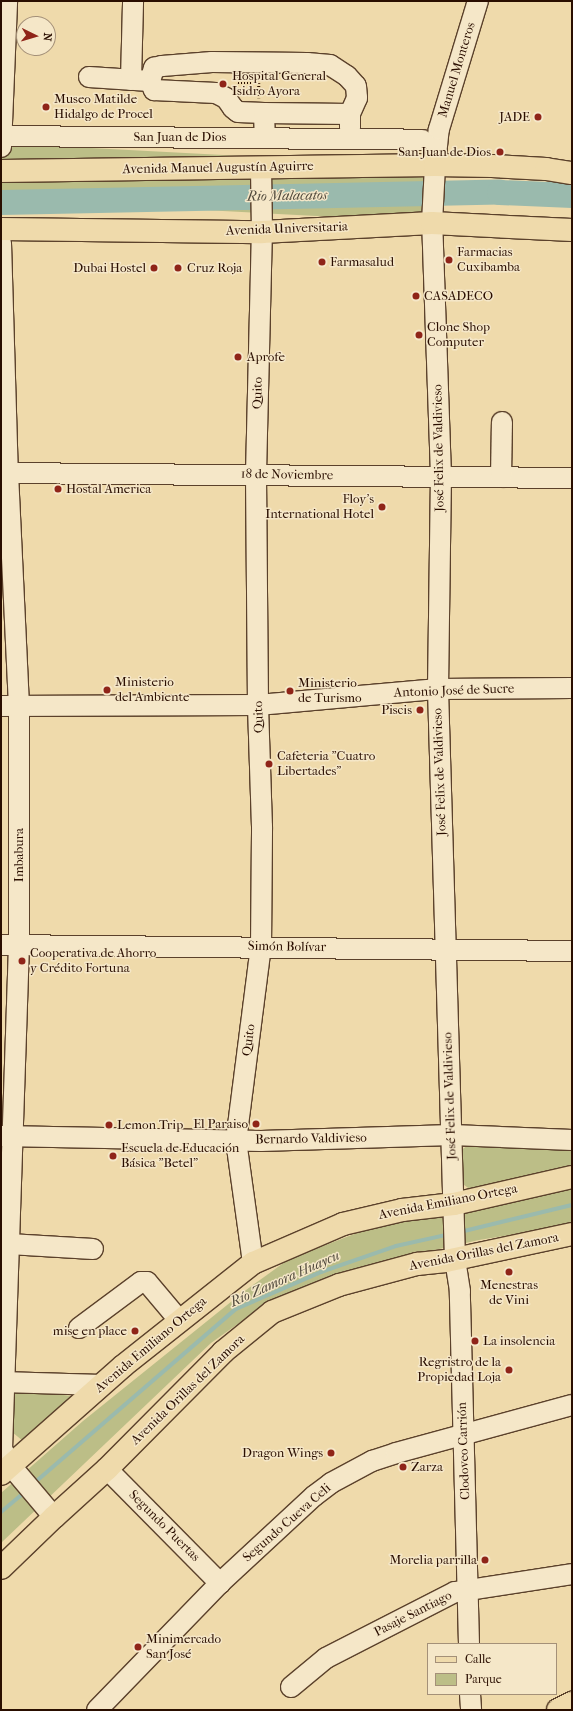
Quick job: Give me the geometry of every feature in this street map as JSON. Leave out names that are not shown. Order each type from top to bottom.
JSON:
[{"type":"main road","name":"Avenida Manuel Augustín Aguirre","points":[[1,171],[261,172],[403,166],[492,166],[567,170]]},
{"type":"main road","name":"Avenida Universitaria","points":[[1,229],[262,228],[432,220],[572,230]]},
{"type":"main road","name":"Avenida Emiliano Ortega","points":[[6,1470],[102,1385],[179,1320],[253,1263],[343,1224],[402,1210],[454,1204],[572,1177]]},
{"type":"main road","name":"Avenida Orillas del Zamora","points":[[1,1568],[107,1469],[223,1352],[272,1312],[338,1285],[417,1264],[450,1260],[572,1234]]},
{"type":"main road","points":[[558,1710],[572,1703]]},
{"type":"street","points":[[1,142],[7,1]]},
{"type":"street","points":[[133,1],[141,81]]},
{"type":"street","name":"Manuel Monteros","points":[[435,167],[439,129],[476,4]]},
{"type":"street","points":[[141,81],[154,68],[162,66],[212,62],[307,62],[330,65],[347,76],[356,86],[357,98],[350,114],[349,138]]},
{"type":"street","points":[[90,77],[141,81],[154,90],[216,93],[226,98],[238,112],[350,114]]},
{"type":"street","points":[[261,112],[265,138]]},
{"type":"street","name":"Manuel Monteros","points":[[422,140],[439,129]]},
{"type":"street","name":"San Juan de Dios","points":[[1,142],[265,138],[422,140]]},
{"type":"street","points":[[403,166],[422,140]]},
{"type":"street","name":"José Felix de Valdivieso","points":[[435,167],[432,220],[442,476],[438,689],[454,1204],[450,1260]]},
{"type":"street","name":"Quito","points":[[253,1263],[236,1141],[261,947],[262,827],[258,705],[256,474],[262,228],[261,172]]},
{"type":"street","name":"Imbabura","points":[[1,243],[4,473],[10,706],[10,945],[7,1136],[9,1244],[2,1382],[2,1449],[6,1470],[54,1517]]},
{"type":"street","points":[[501,478],[502,422]]},
{"type":"street","name":"18 de Noviembre","points":[[4,473],[256,474],[572,478]]},
{"type":"street","name":"Antonio José de Sucre","points":[[10,706],[258,705],[438,689],[572,688]]},
{"type":"street","name":"Simón Bolívar","points":[[10,945],[572,951]]},
{"type":"street","name":"Bernardo Valdivieso","points":[[7,1136],[236,1141],[452,1135],[572,1140]]},
{"type":"street","points":[[9,1244],[93,1249]]},
{"type":"street","name":"Clodoveo Carrión","points":[[450,1260],[461,1591],[456,1643]]},
{"type":"street","points":[[79,1328],[141,1282],[146,1282],[179,1320]]},
{"type":"street","points":[[2,1382],[102,1385]]},
{"type":"street","name":"Segundo Cueva Celi","points":[[97,1710],[220,1583],[314,1496],[332,1483],[372,1461],[572,1405]]},
{"type":"street","name":"Segundo Puertas","points":[[107,1469],[220,1583]]},
{"type":"street","name":"Pasaje Santiago","points":[[291,1687],[326,1658],[461,1591],[572,1574]]},
{"type":"street","name":"Clodoveo Carrión","points":[[461,1591],[469,1643]]},
{"type":"street","points":[[457,1695],[457,1710]]},
{"type":"street","points":[[470,1695],[471,1710]]},
{"type":"path","points":[[240,62],[238,83],[259,83],[261,112]]},
{"type":"green space","points":[[2,143],[434,166],[431,222],[1,199]]},
{"type":"green space","points":[[471,1143],[572,1149],[572,1166],[471,1190],[460,1182],[460,1151]]},
{"type":"green space","points":[[572,1188],[572,1225],[479,1240],[368,1265],[263,1306],[211,1343],[1,1543],[1,1493],[83,1421],[242,1293],[289,1259],[378,1225]]},
{"type":"green space","points":[[13,1389],[72,1396],[23,1441],[12,1432]]},
{"type":"waterway","name":"Rio Malacatos","points":[[1,202],[499,192],[572,195]]},
{"type":"waterway","name":"Río Zamora Huaycu","points":[[460,1232],[572,1205]]},
{"type":"waterway","name":"Río Zamora Huaycu","points":[[33,1484],[236,1309],[321,1272],[396,1246],[450,1234]]},
{"type":"waterway","name":"Río Zamora Huaycu","points":[[1,1512],[25,1492]]},
{"type":"place","name":"Hospital General Isidro Ayora","points":[[223,84]]},
{"type":"place","name":"Museo Matilde Hidalgo de Procel","points":[[46,107]]},
{"type":"place","name":"JADE","points":[[538,117]]},
{"type":"place","name":"San Juan de Dios","points":[[500,152]]},
{"type":"place","name":"Farmacias Cuxibamba","points":[[449,260]]},
{"type":"place","name":"Farmasalud","points":[[322,262]]},
{"type":"place","name":"Dubai Hostel","points":[[154,268]]},
{"type":"place","name":"Cruz Roja","points":[[178,268]]},
{"type":"place","name":"CASADECO","points":[[416,296]]},
{"type":"place","name":"Clone Shop Computer","points":[[419,335]]},
{"type":"place","name":"Aprofe","points":[[238,357]]},
{"type":"place","name":"Hostal America","points":[[58,489]]},
{"type":"place","name":"Floy's International Hotel","points":[[382,507]]},
{"type":"place","name":"Ministerio del Ambiente","points":[[107,690]]},
{"type":"place","name":"Ministerio de Turismo","points":[[290,691]]},
{"type":"place","name":"Piscis","points":[[420,710]]},
{"type":"place","name":"Cafeteria \"Cuatro Libertades\"","points":[[269,764]]},
{"type":"place","name":"Cooperativa de Ahorro y Crédito Fortuna","points":[[22,961]]},
{"type":"place","name":"El Paraiso","points":[[256,1124]]},
{"type":"place","name":"Lemon Trip","points":[[109,1125]]},
{"type":"place","name":"Escuela de Educación Básica \"Betel\"","points":[[113,1156]]},
{"type":"place","name":"Menestras de Vini","points":[[509,1272]]},
{"type":"place","name":"mise en place","points":[[135,1331]]},
{"type":"place","name":"La insolencia","points":[[475,1341]]},
{"type":"place","name":"Regristro de la Propiedad Loja","points":[[509,1370]]},
{"type":"place","name":"Dragon Wings","points":[[331,1453]]},
{"type":"place","name":"Zarza","points":[[403,1467]]},
{"type":"place","name":"Morelia parrilla","points":[[485,1560]]},
{"type":"place","name":"Minimercado San José","points":[[138,1647]]}]
